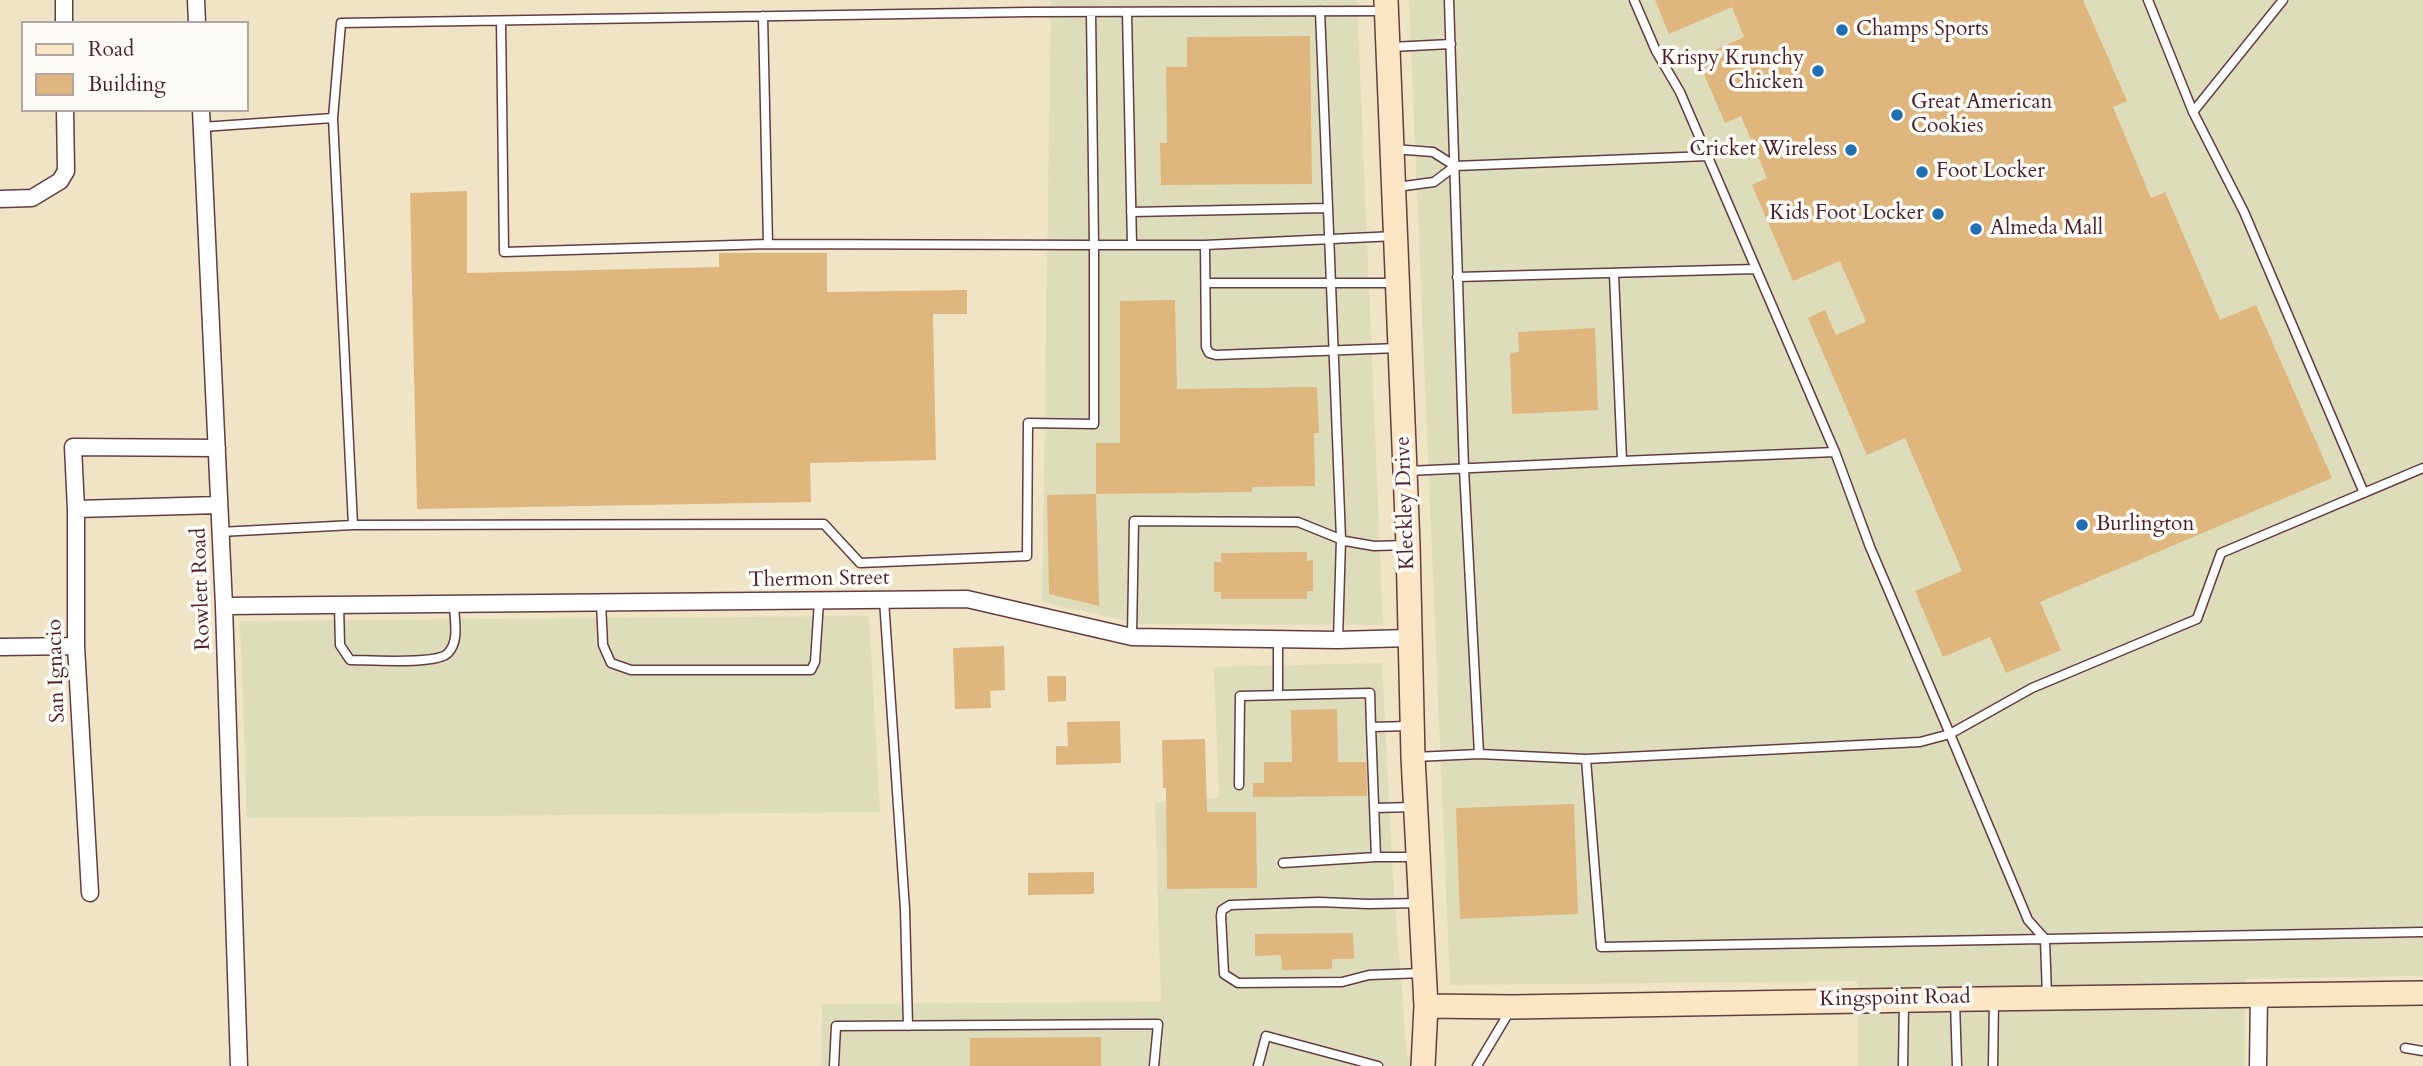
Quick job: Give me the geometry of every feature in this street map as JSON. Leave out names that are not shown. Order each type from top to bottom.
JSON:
[{"type":"street","points":[[64,0],[64,21]]},
{"type":"street","points":[[196,0],[197,21]]},
{"type":"street","name":"Kleckley Drive","points":[[1386,5],[1408,545],[1413,757],[1426,1006]]},
{"type":"street","points":[[0,199],[32,198],[60,181],[66,171],[65,112]]},
{"type":"street","name":"Rowlett Road","points":[[202,118],[224,607],[239,1066]]},
{"type":"street","name":"San Ignacio","points":[[90,892],[76,646],[73,447],[217,448]]},
{"type":"street","points":[[76,509],[219,505]]},
{"type":"street","name":"Thermon Street","points":[[224,607],[967,599],[1132,637],[1338,640],[1409,638]]},
{"type":"street","points":[[0,647],[76,646]]},
{"type":"street","name":"Kingspoint Road","points":[[1426,1006],[1513,1007],[2047,996],[2423,993]]},
{"type":"street","points":[[2258,1066],[2259,995]]},
{"type":"street","points":[[1423,1066],[1426,1006]]},
{"type":"lane","points":[[1027,0],[1028,12]]},
{"type":"lane","points":[[1449,0],[1464,469],[1479,754]]},
{"type":"lane","points":[[1634,0],[1656,51],[1680,92],[1835,452],[1870,547],[2028,920],[2045,939],[2047,996]]},
{"type":"lane","points":[[2148,0],[2193,112],[2244,212],[2364,493]]},
{"type":"lane","points":[[2193,112],[2283,0]]},
{"type":"lane","points":[[354,526],[333,118],[341,23],[1028,12],[1320,11],[1386,5]]},
{"type":"lane","points":[[1320,11],[1341,539],[1338,640]]},
{"type":"lane","points":[[220,532],[354,526],[824,524],[860,563],[1027,556],[1028,423],[1094,424],[1091,12]]},
{"type":"lane","points":[[1127,12],[1132,245]]},
{"type":"lane","points":[[763,16],[768,244]]},
{"type":"lane","points":[[501,21],[504,252],[768,244],[1205,245],[1395,236]]},
{"type":"lane","points":[[1388,47],[1451,44]]},
{"type":"lane","points":[[202,118],[333,118]]},
{"type":"lane","points":[[1392,149],[1433,152],[1455,166],[1708,156]]},
{"type":"lane","points":[[1394,187],[1434,182],[1455,166]]},
{"type":"lane","points":[[1131,212],[1328,208]]},
{"type":"lane","points":[[1205,245],[1206,347],[1209,353],[1216,355],[1400,348]]},
{"type":"lane","points":[[1457,277],[1756,269]]},
{"type":"lane","points":[[1614,274],[1622,461]]},
{"type":"lane","points":[[1206,283],[1397,283]]},
{"type":"lane","points":[[1405,471],[1835,452]]},
{"type":"lane","points":[[1413,757],[1479,754],[1586,759],[1920,743],[1950,734],[2032,688],[2197,619],[2221,553],[2423,468]]},
{"type":"lane","points":[[1132,637],[1134,521],[1298,522],[1341,539],[1374,545],[1408,545]]},
{"type":"lane","points":[[884,600],[905,909],[908,1026]]},
{"type":"lane","points":[[601,603],[603,645],[611,663],[631,670],[811,670],[815,662],[819,601]]},
{"type":"lane","points":[[339,605],[340,645],[350,660],[435,660],[448,653],[455,638],[454,604]]},
{"type":"lane","points":[[1278,639],[1278,695]]},
{"type":"lane","points":[[1239,785],[1240,696],[1370,693],[1376,857]]},
{"type":"lane","points":[[1371,727],[1412,726]]},
{"type":"lane","points":[[1586,759],[1601,947],[2423,932]]},
{"type":"lane","points":[[1374,808],[1416,807]]},
{"type":"lane","points":[[1283,863],[1418,857]]},
{"type":"lane","points":[[1420,903],[1230,905],[1222,910],[1221,916],[1224,974],[1238,983],[1290,983],[1342,982],[1369,975],[1425,973]]},
{"type":"lane","points":[[1955,998],[1957,1066]]},
{"type":"lane","points":[[1993,1066],[1994,998]]},
{"type":"lane","points":[[1903,1066],[1904,999]]},
{"type":"lane","points":[[1477,1066],[1513,1007]]},
{"type":"lane","points":[[834,1066],[836,1026],[1158,1024],[1154,1066]]},
{"type":"lane","points":[[1258,1066],[1266,1036],[1378,1066]]},
{"type":"lane","points":[[2405,1048],[2423,1051]]},
{"type":"shaded area","points":[[1051,0],[1357,0],[1383,625],[1142,624],[1042,602]]},
{"type":"shaded area","points":[[1409,0],[2423,0],[2423,976],[2245,979],[2245,1066],[1858,1066],[1857,981],[1450,985]]},
{"type":"shaded area","points":[[869,616],[880,812],[247,818],[240,621]]},
{"type":"shaded area","points":[[1382,663],[1393,879],[1407,1057],[1429,1066],[821,1066],[822,1004],[1161,1002],[1155,802],[1219,798],[1214,667]]},
{"type":"building","name":"Almeda Mall","points":[[1655,0],[2083,0],[2127,101],[2113,107],[2151,198],[2165,192],[2220,320],[2256,305],[2332,478],[2040,602],[2061,650],[2006,673],[1990,637],[1943,657],[1915,591],[1962,571],[1905,438],[1867,455],[1808,318],[1825,310],[1836,335],[1866,322],[1840,261],[1793,281],[1752,185],[1767,178],[1741,116],[1725,123],[1697,58],[1744,37],[1732,7],[1669,34]]},
{"type":"building","points":[[1310,36],[1312,184],[1161,185],[1160,143],[1167,143],[1166,67],[1187,67],[1187,37]]},
{"type":"building","points":[[467,191],[467,273],[719,267],[719,253],[827,253],[827,292],[967,290],[967,314],[933,314],[936,460],[810,463],[811,502],[417,509],[410,193]]},
{"type":"building","points":[[1175,300],[1177,389],[1317,387],[1319,433],[1314,433],[1315,486],[1252,487],[1252,492],[1096,494],[1096,443],[1120,443],[1120,301]]},
{"type":"building","points":[[1595,328],[1598,410],[1512,414],[1510,353],[1519,352],[1518,332]]},
{"type":"building","points":[[1096,494],[1099,606],[1049,594],[1047,495]]},
{"type":"building","points":[[1307,552],[1307,561],[1313,560],[1313,591],[1307,591],[1307,599],[1221,599],[1221,592],[1214,592],[1214,562],[1221,562],[1221,553]]},
{"type":"building","points":[[1004,646],[1005,690],[990,691],[991,708],[955,709],[953,648]]},
{"type":"building","points":[[1047,676],[1066,676],[1066,701],[1048,702]]},
{"type":"building","points":[[1337,709],[1338,762],[1366,762],[1367,796],[1253,797],[1253,783],[1264,783],[1264,762],[1292,762],[1291,710]]},
{"type":"building","points":[[1120,721],[1121,763],[1056,765],[1056,746],[1068,746],[1067,722]]},
{"type":"building","points":[[1205,739],[1207,812],[1256,812],[1257,888],[1167,889],[1166,788],[1163,788],[1162,740]]},
{"type":"building","points":[[1574,804],[1578,914],[1460,919],[1456,808]]},
{"type":"building","points":[[1094,872],[1094,894],[1028,895],[1028,873]]},
{"type":"building","points":[[1353,933],[1354,959],[1332,959],[1332,969],[1282,970],[1281,955],[1255,956],[1255,934]]},
{"type":"building","points":[[1101,1037],[1101,1066],[970,1066],[970,1038]]},
{"type":"place","name":"Champs Sports","points":[[1842,30]]},
{"type":"place","name":"Krispy Krunchy Chicken","points":[[1818,71]]},
{"type":"place","name":"Great American Cookies","points":[[1897,115]]},
{"type":"place","name":"Cricket Wireless","points":[[1851,150]]},
{"type":"place","name":"Foot Locker","points":[[1922,172]]},
{"type":"place","name":"Kids Foot Locker","points":[[1938,214]]},
{"type":"place","name":"Almeda Mall","points":[[1976,229]]},
{"type":"place","name":"Burlington","points":[[2082,525]]}]
